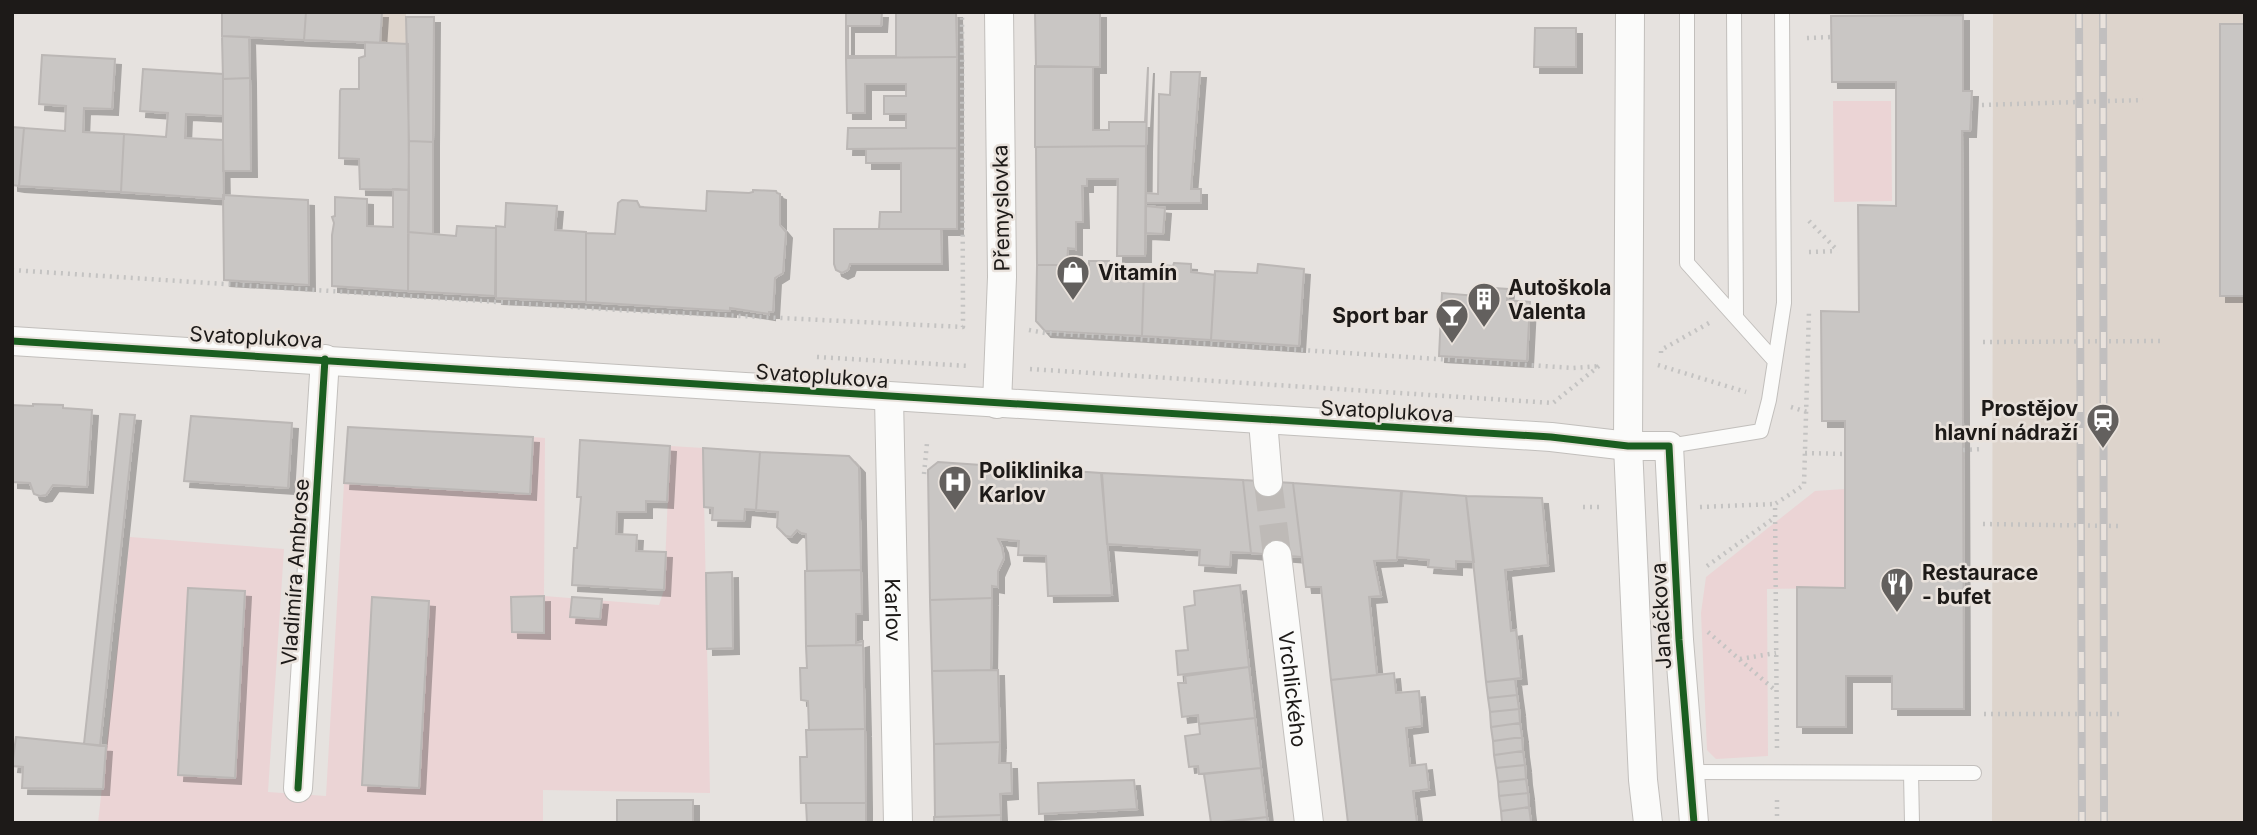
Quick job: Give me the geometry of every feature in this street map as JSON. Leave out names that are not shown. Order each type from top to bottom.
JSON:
[{"type":"street","name":"Přemyslovka","points":[[997,404],[1002,277],[999,12]]},
{"type":"street","name":"Janáčkova","points":[[1630,12],[1628,446],[1643,780],[1648,823]]},
{"type":"street","name":"Svatoplukova","points":[[12,341],[326,359],[890,398],[1551,437],[1628,446]]},
{"type":"street","name":"Vladimíra Ambrose","points":[[299,788],[326,359]]},
{"type":"street","name":"Karlov","points":[[890,398],[898,823]]},
{"type":"street","points":[[1263,421],[1268,482]]},
{"type":"street","points":[[1628,446],[1669,446]]},
{"type":"street","name":"Janáčkova","points":[[1669,446],[1694,823]]},
{"type":"street","name":"Vrchlického","points":[[1277,555],[1309,823]]},
{"type":"street","points":[[1643,780],[1689,772]]},
{"type":"lane","points":[[1687,12],[1687,263],[1774,360]]},
{"type":"lane","points":[[1734,12],[1736,316]]},
{"type":"lane","points":[[1669,446],[1760,431],[1769,400],[1784,303],[1782,12]]},
{"type":"lane","points":[[1689,772],[1975,773]]},
{"type":"lane","points":[[1912,773],[1912,823]]},
{"type":"path","points":[[962,12],[963,327]]},
{"type":"path","points":[[1807,38],[1832,37]]},
{"type":"path","points":[[1982,105],[2143,100]]},
{"type":"path","points":[[1809,221],[1838,251],[1809,252]]},
{"type":"path","points":[[12,270],[619,310],[999,328],[1573,368],[1661,365],[1807,412]]},
{"type":"path","points":[[1661,365],[1661,350],[1716,319],[1736,316]]},
{"type":"path","points":[[1689,508],[1775,504],[1804,485],[1810,329]]},
{"type":"path","points":[[1983,342],[2162,341]]},
{"type":"path","points":[[1600,352],[1600,366]]},
{"type":"path","points":[[804,357],[1553,403],[1600,366]]},
{"type":"path","points":[[1963,450],[1983,449]]},
{"type":"path","points":[[1805,453],[1845,454]]},
{"type":"path","points":[[1775,504],[1777,823]]},
{"type":"path","points":[[1983,524],[2119,526]]},
{"type":"path","points":[[1698,623],[1776,691]]},
{"type":"path","points":[[1740,660],[1776,653]]},
{"type":"path","points":[[1984,714],[2120,714]]},
{"type":"shaded area","points":[[222,12],[406,12],[406,44],[222,36]]},
{"type":"shaded area","points":[[1993,12],[2245,12],[2245,823],[1992,823]]},
{"type":"shaded area","points":[[1833,101],[1891,101],[1892,201],[1834,202]]},
{"type":"shaded area","points":[[533,437],[545,438],[544,596],[659,605],[664,590],[670,446],[703,448],[710,793],[543,790],[543,823],[98,823],[130,537],[284,549],[268,792],[326,796],[344,483],[530,494]]},
{"type":"shaded area","points":[[1845,489],[1845,588],[1767,589],[1768,756],[1716,759],[1707,750],[1701,613],[1706,577],[1815,491]]},
{"type":"building","points":[[222,12],[306,12],[304,40],[222,36]]},
{"type":"building","points":[[306,12],[382,12],[380,43],[304,40]]},
{"type":"building","points":[[846,12],[882,12],[881,26],[848,26],[848,56],[896,56],[896,12],[956,12],[957,57],[846,58]]},
{"type":"building","points":[[1035,12],[1100,12],[1100,67],[1036,67]]},
{"type":"building","points":[[1963,15],[1963,91],[1972,91],[1970,131],[1962,131],[1964,709],[1892,709],[1892,676],[1846,676],[1846,727],[1797,727],[1797,587],[1845,588],[1845,421],[1822,421],[1821,311],[1859,312],[1858,205],[1896,206],[1896,82],[1832,82],[1831,16]]},
{"type":"building","points":[[406,17],[434,17],[433,142],[409,141]]},
{"type":"building","points":[[2220,24],[2245,24],[2245,296],[2220,296]]},
{"type":"building","points":[[1535,28],[1576,28],[1576,67],[1534,67]]},
{"type":"building","points":[[222,36],[249,37],[250,78],[223,79]]},
{"type":"building","points":[[365,42],[408,44],[409,190],[360,189],[359,159],[339,158],[340,91],[359,89],[359,58],[365,56]]},
{"type":"building","points":[[42,55],[115,59],[112,109],[84,108],[83,132],[124,134],[121,192],[19,186],[24,128],[65,131],[66,106],[39,104]]},
{"type":"building","points":[[957,57],[957,148],[847,149],[848,128],[906,128],[906,114],[884,114],[884,96],[906,96],[906,84],[865,84],[865,113],[847,113],[846,58]]},
{"type":"building","points":[[1035,66],[1093,67],[1093,130],[1109,130],[1109,122],[1145,122],[1148,67],[1146,146],[1035,147]]},
{"type":"building","points":[[143,69],[223,74],[223,116],[186,114],[185,138],[223,140],[224,199],[121,192],[124,134],[166,137],[168,113],[140,111]]},
{"type":"building","points":[[1171,72],[1200,72],[1191,189],[1201,189],[1201,203],[1146,203],[1146,193],[1158,194],[1159,94],[1170,95]]},
{"type":"building","points":[[250,78],[251,171],[223,171],[223,79]]},
{"type":"building","points":[[12,127],[24,128],[19,186],[12,185]]},
{"type":"building","points":[[409,141],[433,142],[433,234],[408,232]]},
{"type":"building","points":[[1146,146],[1145,256],[1117,256],[1118,179],[1087,179],[1087,186],[1082,186],[1083,222],[1076,222],[1076,249],[1068,248],[1067,265],[1037,265],[1036,147]]},
{"type":"building","points":[[957,148],[957,229],[879,229],[880,212],[901,212],[901,163],[866,163],[866,149]]},
{"type":"building","points":[[393,189],[409,190],[408,291],[332,286],[332,217],[335,216],[335,197],[367,199],[367,226],[393,227]]},
{"type":"building","points":[[753,190],[776,191],[780,194],[780,225],[786,232],[783,273],[775,278],[773,312],[769,314],[730,308],[730,311],[586,302],[586,233],[615,234],[618,203],[622,200],[637,201],[640,207],[706,211],[707,191],[749,193]]},
{"type":"building","points":[[223,195],[308,200],[309,285],[224,280]]},
{"type":"building","points":[[506,203],[557,206],[555,230],[586,232],[586,302],[496,298],[496,226],[505,227]]},
{"type":"building","points":[[1146,206],[1165,208],[1163,234],[1146,233]]},
{"type":"building","points":[[457,226],[496,228],[495,296],[408,291],[408,232],[456,236]]},
{"type":"building","points":[[834,229],[941,229],[942,264],[850,264],[848,270],[842,273],[836,270],[834,264]]},
{"type":"building","points":[[1089,261],[1109,261],[1109,274],[1144,274],[1142,336],[1045,331],[1036,321],[1037,265],[1089,265]]},
{"type":"building","points":[[1174,263],[1191,264],[1191,272],[1215,275],[1211,340],[1142,336],[1144,270],[1159,271],[1160,265],[1173,266]]},
{"type":"building","points":[[1258,264],[1304,269],[1299,346],[1211,340],[1215,271],[1257,273]]},
{"type":"building","name":"Autoškola Valenta","points":[[1478,287],[1508,289],[1507,300],[1530,302],[1527,361],[1439,356],[1442,293],[1477,296]]},
{"type":"building","points":[[33,404],[92,410],[87,487],[53,485],[46,495],[40,496],[34,494],[30,483],[12,482],[12,405]]},
{"type":"building","points":[[120,414],[135,415],[100,746],[84,744]]},
{"type":"building","points":[[191,416],[292,423],[288,488],[184,481]]},
{"type":"building","points":[[348,427],[533,437],[530,494],[344,483]]},
{"type":"building","points":[[580,440],[670,446],[667,502],[646,501],[646,512],[617,512],[616,534],[637,535],[636,551],[666,552],[664,590],[572,585],[581,497],[577,497]]},
{"type":"building","points":[[703,448],[760,452],[756,510],[745,509],[744,521],[712,520],[713,508],[704,507]]},
{"type":"building","points":[[760,452],[849,456],[859,467],[861,570],[807,571],[806,534],[797,530],[791,537],[786,536],[777,527],[778,512],[756,510]]},
{"type":"building","points":[[938,462],[1101,473],[1112,595],[1048,596],[1046,556],[1018,555],[1019,541],[998,539],[1004,558],[998,571],[998,587],[992,586],[992,598],[930,600],[928,470]]},
{"type":"building","points":[[1102,473],[1243,480],[1251,553],[1231,552],[1230,567],[1199,565],[1200,550],[1107,544]]},
{"type":"building","points":[[1243,480],[1293,483],[1302,557],[1251,553]]},
{"type":"building","points":[[1293,483],[1401,491],[1397,560],[1374,561],[1381,596],[1369,597],[1377,675],[1331,680],[1321,587],[1306,587]]},
{"type":"building","points":[[1402,491],[1466,496],[1474,562],[1456,561],[1456,569],[1428,567],[1429,560],[1397,557]]},
{"type":"building","points":[[1466,496],[1542,498],[1548,565],[1505,570],[1511,631],[1516,630],[1521,678],[1486,682]]},
{"type":"building","points":[[861,570],[862,614],[856,614],[856,643],[863,641],[863,645],[806,646],[805,571]]},
{"type":"building","points":[[732,572],[733,648],[707,649],[706,573]]},
{"type":"building","points":[[1240,585],[1249,667],[1178,675],[1176,651],[1188,650],[1184,607],[1195,605],[1194,591]]},
{"type":"building","points":[[188,588],[245,591],[235,778],[178,775]]},
{"type":"building","points":[[544,596],[544,633],[512,632],[511,597]]},
{"type":"building","points":[[372,597],[429,601],[419,788],[362,785]]},
{"type":"building","points":[[572,597],[602,599],[600,619],[570,617]]},
{"type":"building","points":[[992,598],[991,670],[932,671],[930,600]]},
{"type":"building","points":[[863,645],[865,729],[809,730],[808,701],[801,700],[800,668],[807,668],[806,646]]},
{"type":"building","points":[[1249,667],[1255,718],[1199,724],[1198,715],[1182,717],[1178,683],[1186,683],[1185,676]]},
{"type":"building","points":[[998,670],[1000,742],[934,744],[932,671]]},
{"type":"building","points":[[1394,673],[1396,693],[1419,691],[1422,726],[1406,728],[1410,766],[1426,764],[1429,789],[1413,791],[1417,823],[1348,823],[1331,680]]},
{"type":"building","points":[[1515,679],[1517,695],[1488,698],[1486,682]]},
{"type":"building","points":[[1517,695],[1519,709],[1490,712],[1488,698]]},
{"type":"building","points":[[1519,709],[1520,723],[1491,727],[1490,712]]},
{"type":"building","points":[[1255,718],[1261,768],[1199,774],[1198,766],[1189,767],[1185,736],[1200,734],[1199,724]]},
{"type":"building","points":[[1520,723],[1522,737],[1493,741],[1491,727]]},
{"type":"building","points":[[865,729],[866,803],[801,803],[800,757],[807,757],[806,730]]},
{"type":"building","points":[[16,737],[106,746],[103,789],[22,788],[23,767],[12,766]]},
{"type":"building","points":[[1522,737],[1523,751],[1494,755],[1493,741]]},
{"type":"building","points":[[1000,742],[999,763],[1011,763],[1012,793],[1000,794],[1001,815],[935,817],[934,744]]},
{"type":"building","points":[[1523,751],[1525,765],[1496,768],[1494,755]]},
{"type":"building","points":[[1525,765],[1526,779],[1498,782],[1496,768]]},
{"type":"building","points":[[1261,768],[1267,817],[1211,823],[1204,774]]},
{"type":"building","points":[[1526,779],[1528,793],[1499,796],[1498,782]]},
{"type":"building","points":[[1134,780],[1137,809],[1039,814],[1038,783]]},
{"type":"building","points":[[1528,793],[1529,807],[1501,811],[1499,796]]},
{"type":"building","points":[[617,800],[693,800],[693,823],[617,823]]},
{"type":"building","points":[[806,803],[866,803],[866,823],[807,823]]},
{"type":"building","points":[[1529,807],[1531,822],[1502,823],[1501,811]]},
{"type":"building","points":[[1001,815],[1001,823],[934,823],[934,817]]},
{"type":"building","points":[[1267,817],[1268,823],[1221,823]]},
{"type":"tunnel","points":[[1268,482],[1277,555]]},
{"type":"railway","points":[[2079,12],[2082,823]]},
{"type":"railway","points":[[2103,12],[2104,823]]},
{"type":"cycle path","points":[[12,341],[1551,437],[1628,446],[1669,446],[1679,640],[1694,823]]},
{"type":"cycle path","points":[[298,788],[325,359]]},
{"type":"place","name":"Vitamín","points":[[1073,302]]},
{"type":"place","name":"Autoškola Valenta","points":[[1484,329]]},
{"type":"place","name":"Sport bar","points":[[1452,345]]},
{"type":"place","name":"Prostějov hlavní nádraží","points":[[2103,450]]},
{"type":"place","name":"Poliklinika Karlov","points":[[955,512]]},
{"type":"place","name":"Restaurace - bufet","points":[[1897,614]]}]
